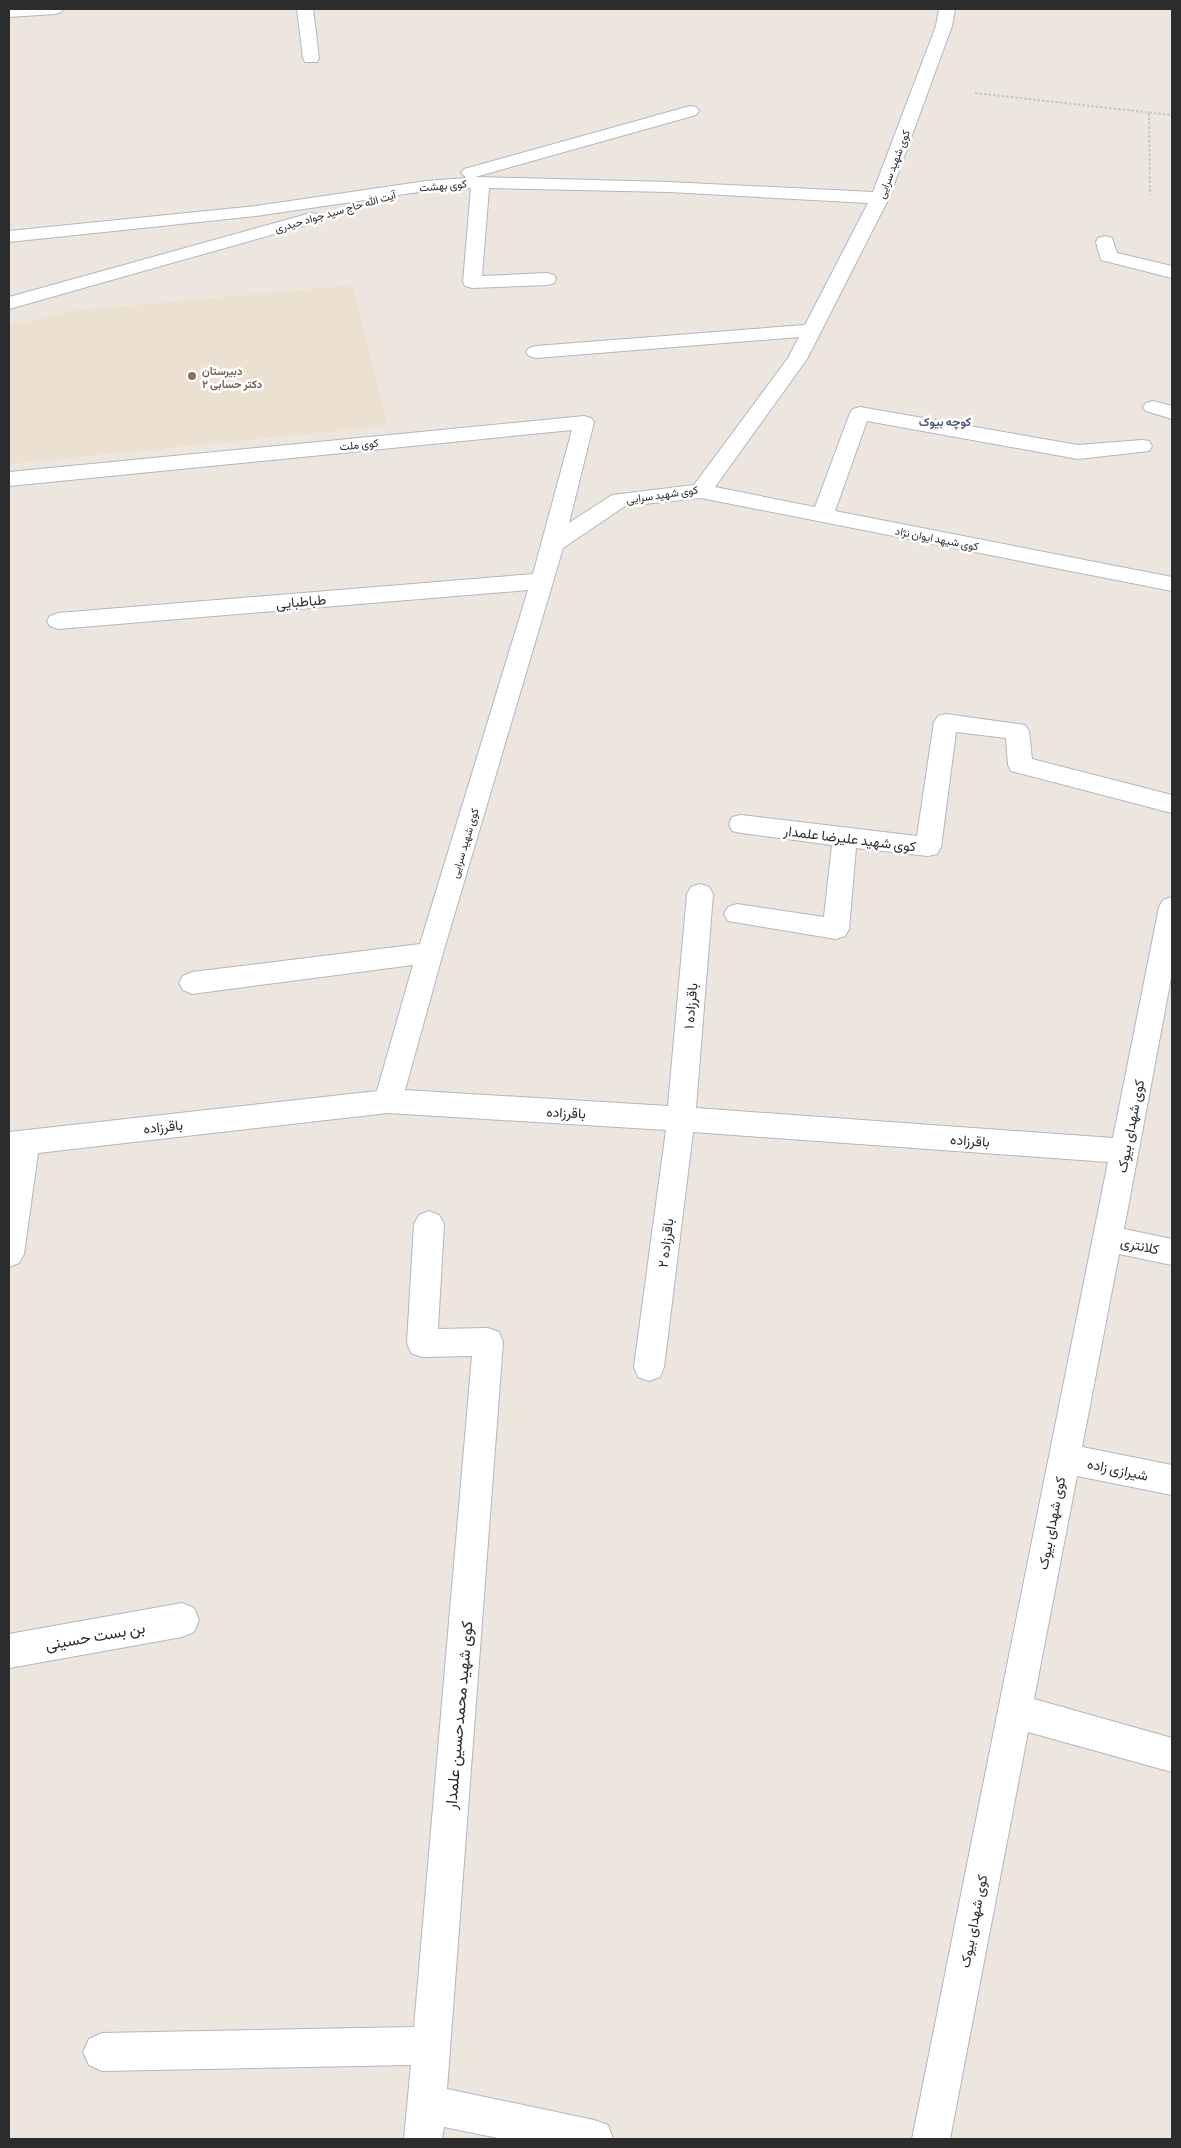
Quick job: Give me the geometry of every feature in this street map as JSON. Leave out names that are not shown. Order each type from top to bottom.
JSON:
[{"type":"street","points":[[9,12],[55,9]]},
{"type":"street","points":[[305,9],[311,58]]},
{"type":"street","name":"کوی شهید سرایی","points":[[388,1101],[430,953],[553,544],[620,500],[701,491],[797,359],[880,198],[944,26],[947,9]]},
{"type":"street","name":"آیت الله حاج سید جواد حیدری","points":[[9,302],[690,111]]},
{"type":"street","points":[[481,182],[472,282],[547,279]]},
{"type":"street","name":"کوی بهشت","points":[[9,236],[256,211],[426,186],[481,182],[668,187],[880,198]]},
{"type":"street","points":[[1105,242],[1108,256],[1172,272]]},
{"type":"street","points":[[536,352],[812,330]]},
{"type":"street","points":[[823,515],[860,413],[1078,452],[1142,446]]},
{"type":"street","name":"کوی ملت","points":[[9,479],[584,422],[553,544]]},
{"type":"street","name":"کوی شیهد ایوان نژاد","points":[[701,491],[1172,584]]},
{"type":"street","name":"طباطبایی","points":[[58,621],[543,581]]},
{"type":"street","name":"کوی شهید علیرضا علمدار","points":[[741,824],[928,848],[946,722],[1018,731],[1020,765],[1172,804]]},
{"type":"street","points":[[737,914],[836,929],[846,837]]},
{"type":"street","name":"باقرزاده ۱","points":[[681,1119],[700,894]]},
{"type":"street","name":"کوی شهدای بیوک","points":[[931,2139],[1107,1238],[1125,1151],[1161,1020],[1172,907]]},
{"type":"street","points":[[192,984],[430,953]]},
{"type":"street","name":"باقرزاده","points":[[17,1143],[388,1101],[681,1119],[1125,1151]]},
{"type":"street","name":"باقرزاده ۲","points":[[649,1367],[681,1119]]},
{"type":"street","points":[[9,1254],[17,1143]]},
{"type":"street","name":"کوی شهید محمدحسین علمدار","points":[[429,1224],[422,1343],[488,1342],[425,2122],[594,2139]]},
{"type":"street","name":"کلانتری","points":[[1107,1238],[1172,1252]]},
{"type":"street","name":"شیرازی زاده","points":[[1064,1458],[1172,1480]]},
{"type":"street","name":"بن بست حسینی","points":[[9,1651],[182,1620]]},
{"type":"street","points":[[1014,1711],[1172,1755]]},
{"type":"street","points":[[102,2052],[432,2046]]},
{"type":"path","points":[[975,93],[1172,115]]},
{"type":"path","points":[[1149,113],[1150,195]]},
{"type":"shaded area","name":"دبیرستان دکتر حسابی ۲","points":[[353,285],[387,426],[9,464],[9,326],[71,311]]},
{"type":"place","name":"دبیرستان دکتر حسابی ۲","points":[[192,376]]},
{"type":"district","name":"کوچه بیوک","points":[[945,421]]}]
